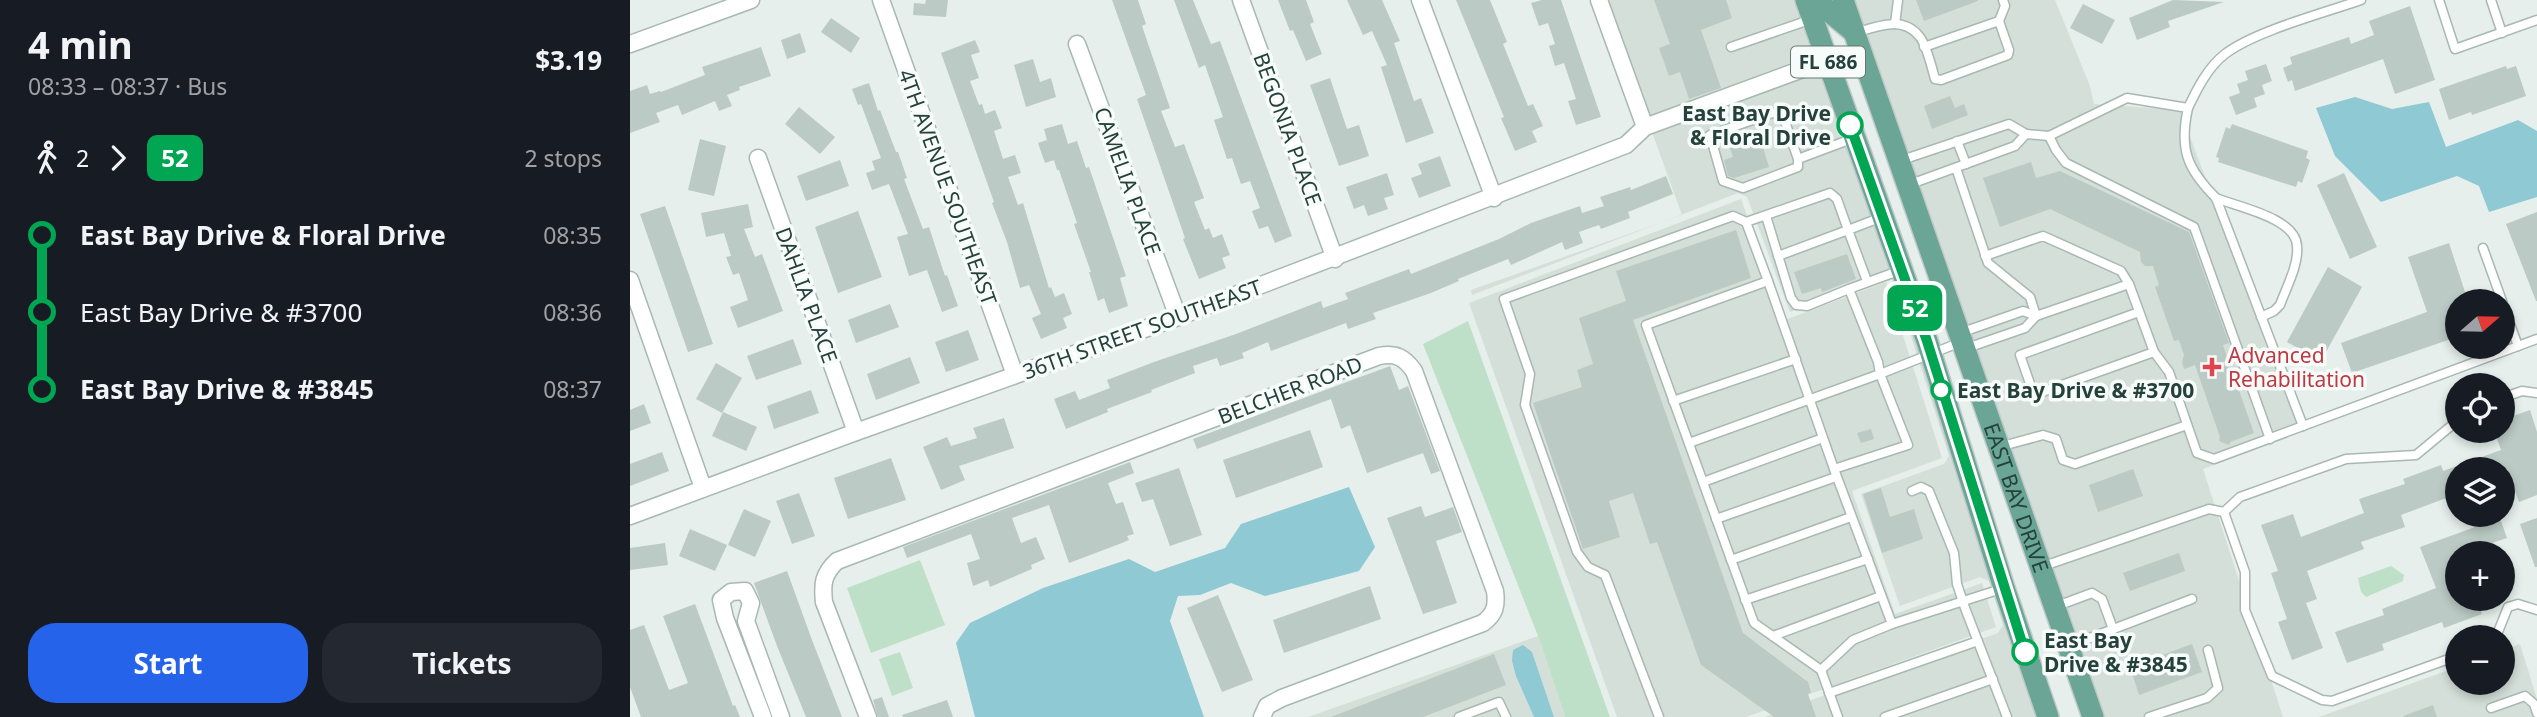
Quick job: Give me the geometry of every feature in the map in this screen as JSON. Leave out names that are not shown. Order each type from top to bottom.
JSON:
[{"type":"main road","name":"EAST BAY DRIVE","points":[[1843,0],[2093,717]]},
{"type":"main road","name":"EAST BAY DRIVE","points":[[1811,6],[1827,60],[1930,354],[2048,717]]},
{"type":"main road","points":[[1811,6],[1855,33]]},
{"type":"street","points":[[630,44],[751,0]]},
{"type":"street","name":"4TH AVENUE SOUTHEAST","points":[[881,0],[1015,375]]},
{"type":"street","name":"BEGONIA PLACE","points":[[1241,0],[1335,259]]},
{"type":"street","points":[[1420,0],[1494,198]]},
{"type":"street","points":[[1599,0],[1646,127]]},
{"type":"street","name":"CAMELIA PLACE","points":[[1077,44],[1178,317]]},
{"type":"street","name":"36TH STREET SOUTHEAST","points":[[630,516],[1335,259],[1626,145],[1646,127],[1827,60]]},
{"type":"street","name":"DAHLIA PLACE","points":[[758,158],[856,432]]},
{"type":"street","points":[[630,280],[703,488]]},
{"type":"street","name":"BELCHER ROAD","points":[[868,717],[824,602],[822,584],[827,570],[837,561],[1379,356],[1392,354],[1405,359],[1413,371],[1495,591],[1497,604],[1493,616],[1483,623],[1282,698],[1267,706],[1262,717]]},
{"type":"street","points":[[763,717],[721,600],[732,592],[745,591],[751,603],[746,621],[781,717]]},
{"type":"lane","points":[[1895,24],[1898,0]]},
{"type":"lane","points":[[1924,47],[1998,21],[2005,6],[2003,0]]},
{"type":"lane","points":[[2261,317],[2274,311],[2280,304],[2297,254],[2295,237],[2284,224],[2216,198],[2199,182],[2187,160],[2183,131],[2188,108],[2200,83],[2224,55],[2254,38],[2361,0]]},
{"type":"lane","points":[[2439,0],[2455,49],[2537,20]]},
{"type":"lane","points":[[2491,0],[2502,33]]},
{"type":"lane","points":[[1731,47],[1811,6]]},
{"type":"lane","points":[[1855,33],[1887,23],[1906,26],[1920,36],[1936,79],[1941,80],[2008,55],[2009,50],[1998,21]]},
{"type":"lane","points":[[1900,161],[2009,124],[2026,134],[2049,136],[2127,98],[2188,108]]},
{"type":"lane","points":[[1781,110],[1798,159],[1798,167],[1743,188],[1723,181],[1710,135],[1781,110]]},
{"type":"lane","points":[[1908,185],[2015,146],[2026,134]]},
{"type":"lane","points":[[2049,136],[2066,163],[2194,227],[2270,439]]},
{"type":"lane","points":[[1798,159],[1854,138]]},
{"type":"lane","points":[[1957,141],[1966,164]]},
{"type":"lane","points":[[1956,168],[1988,263],[2030,297],[2036,316]]},
{"type":"lane","points":[[1659,717],[1605,575],[1588,567],[1577,552],[1525,405],[1530,374],[1504,299],[1733,216],[1746,222],[1830,193],[1837,199],[1867,281]]},
{"type":"lane","points":[[2216,198],[2303,426]]},
{"type":"lane","points":[[1766,216],[1791,298],[1799,306],[1807,306],[1901,270]]},
{"type":"lane","points":[[1778,256],[1882,216]]},
{"type":"lane","points":[[1746,222],[1892,624]]},
{"type":"lane","points":[[1985,256],[2043,236],[2121,271],[2129,284],[2154,352],[2169,372],[2197,453],[2214,459],[2537,339]]},
{"type":"lane","points":[[2483,248],[2497,289]]},
{"type":"lane","points":[[1768,281],[1646,325],[1754,623],[1821,670],[1838,717]]},
{"type":"lane","points":[[1962,341],[2025,328],[2036,316],[2129,284]]},
{"type":"lane","points":[[1716,519],[1908,445],[1849,289]]},
{"type":"lane","points":[[1689,443],[1880,374],[1962,341],[2023,311],[2036,316]]},
{"type":"lane","points":[[2139,312],[2020,355],[2034,395],[2154,352]]},
{"type":"lane","points":[[2515,338],[2518,346]]},
{"type":"lane","points":[[1673,401],[1796,359]]},
{"type":"lane","points":[[2515,393],[2522,391],[2537,393]]},
{"type":"lane","points":[[2000,447],[2043,435],[2056,439],[2063,460],[2075,464],[2187,425]]},
{"type":"lane","points":[[2224,512],[2240,497],[2346,459],[2416,454],[2445,431]]},
{"type":"lane","points":[[1703,482],[1823,438]]},
{"type":"lane","points":[[1912,491],[1921,488],[1929,491],[1954,554],[1957,584],[2007,717]]},
{"type":"lane","points":[[2041,567],[2209,509],[2224,512]]},
{"type":"lane","points":[[2224,512],[2245,572],[2245,610],[2272,676],[2322,701],[2332,701],[2445,660]]},
{"type":"lane","points":[[1731,560],[1851,517]]},
{"type":"lane","points":[[1745,600],[1868,559]]},
{"type":"lane","points":[[1821,670],[1853,640],[1892,624],[2004,588]]},
{"type":"lane","points":[[2055,607],[2092,593],[2102,599],[2113,629]]},
{"type":"lane","points":[[1773,636],[1881,596]]},
{"type":"lane","points":[[2069,646],[2192,599]]},
{"type":"lane","points":[[2501,625],[2508,607],[2518,604],[2537,610]]},
{"type":"lane","points":[[1829,693],[1978,641]]},
{"type":"lane","points":[[2149,717],[2207,698],[2218,688],[2207,650]]},
{"type":"lane","points":[[1885,717],[1993,679]]},
{"type":"lane","points":[[2491,708],[2525,696],[2534,704],[2537,713]]},
{"type":"lane","points":[[1459,717],[1499,702],[1506,717]]},
{"type":"shaded area","points":[[1608,0],[1797,0],[1817,56],[1651,117]]},
{"type":"shaded area","points":[[1852,0],[2055,0],[2090,86],[2094,104],[2180,110],[2301,432],[2203,469],[2283,717],[2105,717]]},
{"type":"shaded area","points":[[1822,70],[1919,344],[2040,717],[1764,717],[1998,633],[2003,625],[1989,581],[1980,577],[1900,606],[1861,494],[1944,464],[1949,456],[1893,280],[1884,276],[1790,312],[1747,197],[1738,193],[1682,215],[1652,132]]},
{"type":"shaded area","points":[[1741,199],[1785,320],[1886,282],[1942,458],[1852,491],[1895,614],[1982,583],[1996,627],[1746,717],[1617,717],[1469,303]]},
{"type":"shaded area","points":[[1663,222],[1472,295],[1471,290]]},
{"type":"shaded area","points":[[1538,636],[1565,717],[1554,717],[1532,652],[1512,661],[1534,717],[1308,717]]},
{"type":"shaded area","points":[[2520,644],[2537,699],[2537,717],[2319,717],[2445,671],[2445,695],[2515,695],[2515,646]]},
{"type":"green space","points":[[1468,321],[1610,717],[1565,717],[1538,636],[1423,344]]},
{"type":"green space","points":[[920,560],[945,625],[871,653],[847,588]]},
{"type":"green space","points":[[2391,566],[2404,575],[2403,581],[2366,597],[2361,592],[2358,578]]},
{"type":"green space","points":[[900,652],[913,688],[892,696],[879,659]]},
{"type":"water","points":[[2355,97],[2392,109],[2429,102],[2446,147],[2518,120],[2537,131],[2537,197],[2489,212],[2479,186],[2457,176],[2381,202],[2335,156],[2316,108]]},
{"type":"water","points":[[1349,487],[1375,547],[1359,571],[1265,596],[1231,583],[1200,595],[1178,596],[1170,621],[1204,717],[975,717],[956,643],[970,623],[1043,588],[1129,559],[1155,572],[1225,548],[1241,524]]},
{"type":"water","points":[[1523,645],[1532,652],[1554,717],[1534,717],[1516,676],[1512,661],[1513,650]]},
{"type":"building","points":[[926,0],[948,0],[946,17],[913,15],[914,3],[925,4]]},
{"type":"building","points":[[1112,0],[1138,0],[1146,24],[1142,26],[1170,108],[1161,111],[1175,147],[1184,144],[1204,198],[1194,202],[1205,230],[1209,228],[1213,238],[1222,234],[1230,255],[1222,258],[1226,268],[1199,279],[1183,239],[1185,238],[1137,99],[1146,95]]},
{"type":"building","points":[[1174,0],[1193,0],[1211,44],[1220,41],[1292,236],[1275,243],[1268,226],[1259,229],[1252,211],[1260,208],[1250,181],[1241,184],[1232,158],[1227,159],[1214,120],[1223,117],[1205,65],[1199,68]]},
{"type":"building","points":[[1278,0],[1306,0],[1314,22],[1310,24],[1322,54],[1306,61]]},
{"type":"building","points":[[1347,0],[1382,0],[1400,41],[1394,43],[1414,101],[1421,98],[1434,133],[1406,143],[1381,67],[1387,65],[1372,31],[1363,35]]},
{"type":"building","points":[[1456,0],[1490,0],[1507,42],[1503,44],[1528,106],[1533,104],[1543,126],[1532,131],[1537,142],[1515,151],[1501,118],[1504,117]]},
{"type":"building","points":[[1561,0],[1601,117],[1576,125],[1568,101],[1576,99],[1564,63],[1555,66],[1549,46],[1555,44],[1548,23],[1539,26],[1531,3]]},
{"type":"building","points":[[1654,0],[1726,0],[1732,18],[1701,30],[1721,88],[1689,99],[1680,72],[1669,76],[1659,48],[1670,44]]},
{"type":"building","points":[[1916,0],[1978,0],[1978,1],[1924,21]]},
{"type":"building","points":[[2173,0],[2224,2],[2168,21],[2170,27],[2137,40],[2129,18]]},
{"type":"building","points":[[2083,4],[2115,20],[2102,44],[2070,28]]},
{"type":"building","points":[[2410,6],[2435,80],[2395,94],[2383,59],[2295,91],[2292,80],[2288,82],[2283,68],[2292,64],[2290,57],[2349,37],[2351,44],[2374,35],[2369,21]]},
{"type":"building","points":[[831,18],[860,38],[851,53],[821,32]]},
{"type":"building","points":[[800,33],[806,52],[787,59],[781,40]]},
{"type":"building","points":[[975,40],[980,52],[971,55],[979,78],[970,81],[985,114],[995,110],[1002,128],[994,131],[1003,159],[1015,155],[1021,173],[1008,177],[1018,205],[1023,203],[1049,288],[1051,287],[1055,297],[1064,293],[1072,314],[1063,318],[1067,328],[1041,339],[1032,318],[1041,314],[1029,285],[1020,288],[992,203],[994,202],[941,53]]},
{"type":"building","points":[[761,47],[771,76],[739,87],[740,90],[727,95],[732,106],[719,111],[715,101],[682,115],[678,105],[656,113],[660,122],[630,133],[630,91],[647,85],[650,94],[661,92],[705,75],[702,67]]},
{"type":"building","points":[[1033,59],[1040,82],[1051,78],[1056,97],[1026,107],[1014,65]]},
{"type":"building","points":[[2266,64],[2272,81],[2262,85],[2265,94],[2254,98],[2257,107],[2236,115],[2229,97],[2240,93],[2237,84],[2248,80],[2245,71]]},
{"type":"building","points":[[2506,66],[2507,69],[2516,66],[2526,96],[2449,120],[2439,89]]},
{"type":"building","points":[[1330,78],[1347,129],[1359,125],[1369,156],[1339,166],[1310,85]]},
{"type":"building","points":[[869,83],[878,111],[880,110],[898,152],[907,178],[904,179],[923,229],[929,227],[958,306],[942,312],[927,270],[909,276],[897,237],[908,234],[889,184],[872,190],[866,173],[875,170],[872,161],[881,158],[861,104],[858,105],[852,89]]},
{"type":"building","points":[[1950,96],[1955,108],[1964,104],[1968,115],[1932,129],[1924,106]]},
{"type":"building","points":[[799,107],[835,137],[820,154],[785,124]]},
{"type":"building","points":[[1062,124],[1068,144],[1077,141],[1086,168],[1089,167],[1126,276],[1120,278],[1128,306],[1109,313],[1104,298],[1098,301],[1074,224],[1077,223],[1059,170],[1054,160],[1045,163],[1038,143],[1047,140],[1044,129]]},
{"type":"building","points":[[2232,124],[2308,151],[2306,158],[2310,160],[2302,183],[2298,181],[2296,187],[2218,162],[2219,158],[2216,157],[2226,127],[2230,129]]},
{"type":"building","points":[[1760,138],[1769,167],[1734,178],[1728,176],[1724,160],[1733,157],[1730,148]]},
{"type":"building","points":[[700,139],[726,146],[714,196],[688,190]]},
{"type":"building","points":[[1440,156],[1451,186],[1419,198],[1411,178],[1422,174],[1418,164]]},
{"type":"building","points":[[840,160],[849,186],[806,201],[797,176]]},
{"type":"building","points":[[2031,162],[2036,178],[2060,171],[2189,232],[2229,343],[2223,345],[2254,433],[2230,442],[2229,445],[2219,441],[2220,437],[2195,365],[2184,369],[2184,355],[2179,340],[2174,341],[2155,287],[2159,285],[2153,266],[2145,266],[2141,262],[2140,252],[2050,209],[2000,227],[1983,178]]},
{"type":"building","points":[[1387,173],[1394,195],[1384,198],[1388,209],[1368,216],[1364,205],[1354,209],[1346,187]]},
{"type":"building","points":[[2344,173],[2377,247],[2350,259],[2317,185]]},
{"type":"building","points":[[1666,176],[1673,194],[1628,212],[1630,218],[1601,229],[1599,225],[1579,232],[1583,243],[1565,250],[1562,242],[1511,265],[1508,259],[1431,293],[1373,313],[1376,319],[1348,329],[1346,323],[1271,351],[1268,342],[1242,353],[1244,358],[1220,366],[1217,358],[1193,366],[1195,373],[1066,429],[1054,399],[1075,391],[1079,400],[1110,388],[1107,380],[1154,362],[1321,301],[1323,308],[1348,299],[1345,293],[1409,269],[1411,274],[1499,239],[1531,223],[1580,206],[1582,213],[1604,206],[1600,197],[1630,187],[1631,190]]},
{"type":"building","points":[[748,204],[753,227],[744,229],[755,257],[762,254],[783,311],[738,328],[730,307],[748,300],[739,273],[733,275],[726,257],[731,256],[724,233],[706,237],[701,213]]},
{"type":"building","points":[[665,206],[713,344],[688,352],[640,214]]},
{"type":"building","points":[[858,211],[882,277],[838,293],[815,227]]},
{"type":"building","points":[[2537,212],[2537,301],[2536,301],[2506,224]]},
{"type":"building","points":[[1736,230],[1751,278],[1633,320],[1743,633],[1808,682],[1811,692],[1808,694],[1816,717],[1774,717],[1701,665],[1657,542],[1650,544],[1633,493],[1609,501],[1620,537],[1583,549],[1533,403],[1582,387],[1577,370],[1593,364],[1579,318],[1626,301],[1616,271]]},
{"type":"building","points":[[2449,243],[2464,289],[2445,289],[2445,341],[2352,373],[2341,343],[2427,312],[2408,257]]},
{"type":"building","points":[[1847,254],[1856,279],[1822,292],[1821,288],[1802,294],[1794,272]]},
{"type":"building","points":[[2328,267],[2362,287],[2321,361],[2287,342]]},
{"type":"building","points":[[890,304],[899,327],[856,343],[848,320]]},
{"type":"building","points":[[968,330],[979,360],[946,372],[935,342]]},
{"type":"building","points":[[793,339],[802,364],[756,380],[747,356]]},
{"type":"building","points":[[910,357],[920,383],[876,400],[867,374]]},
{"type":"building","points":[[716,363],[742,378],[722,413],[696,399]]},
{"type":"building","points":[[1390,366],[1399,390],[1408,386],[1440,471],[1431,474],[1423,453],[1367,473],[1350,425],[1341,429],[1331,399],[1197,449],[1193,439]]},
{"type":"building","points":[[811,390],[819,413],[774,429],[767,406]]},
{"type":"building","points":[[644,404],[651,423],[630,431],[630,410]]},
{"type":"building","points":[[2530,410],[2537,432],[2537,495],[2519,502],[2515,491],[2515,457],[2482,457],[2501,450],[2499,443],[2515,443],[2515,415]]},
{"type":"building","points":[[723,412],[757,427],[746,451],[712,436]]},
{"type":"building","points":[[1004,418],[1014,448],[959,466],[965,480],[941,490],[923,447],[947,437],[951,446],[977,438],[973,428]]},
{"type":"building","points":[[1871,429],[1874,439],[1861,443],[1857,433]]},
{"type":"building","points":[[1310,430],[1323,467],[1236,498],[1223,460]]},
{"type":"building","points":[[662,452],[669,471],[630,486],[630,464]]},
{"type":"building","points":[[891,458],[906,500],[848,519],[834,478]]},
{"type":"building","points":[[1130,462],[1134,473],[1108,483],[1116,504],[1123,502],[1134,534],[1127,536],[1129,540],[1069,563],[1049,505],[1012,518],[1021,543],[1036,537],[1045,559],[1031,565],[1032,569],[990,587],[988,580],[973,586],[967,563],[980,559],[971,534],[907,558],[903,547]]},
{"type":"building","points":[[2441,465],[2445,470],[2445,498],[2401,515],[2405,527],[2361,542],[2364,549],[2307,571],[2317,599],[2306,603],[2323,648],[2292,660],[2278,622],[2287,619],[2271,573],[2278,571],[2261,525],[2293,514],[2301,537],[2364,513],[2359,499],[2405,484],[2403,479]]},
{"type":"building","points":[[1179,468],[1202,535],[1170,546],[1153,499],[1142,502],[1135,483]]},
{"type":"building","points":[[2133,469],[2143,496],[2098,512],[2089,485]]},
{"type":"building","points":[[1881,488],[1890,517],[1914,509],[1923,539],[1882,553],[1863,494]]},
{"type":"building","points":[[799,493],[815,536],[792,544],[776,501]]},
{"type":"building","points":[[1421,506],[1425,517],[1453,507],[1462,532],[1436,541],[1457,603],[1423,614],[1387,518]]},
{"type":"building","points":[[744,509],[771,521],[755,557],[728,545]]},
{"type":"building","points":[[2537,518],[2537,567],[2535,567],[2520,524]]},
{"type":"building","points":[[2475,527],[2503,527],[2507,538],[2498,541],[2445,541],[2445,611],[2481,611],[2482,614],[2445,625],[2444,628],[2442,622],[2382,644],[2384,650],[2347,663],[2335,632],[2384,615],[2382,609],[2436,588],[2420,547]]},
{"type":"building","points":[[690,529],[727,545],[715,571],[679,556]]},
{"type":"building","points":[[665,543],[668,565],[630,570],[630,548]]},
{"type":"building","points":[[2179,553],[2185,571],[2130,591],[2123,573]]},
{"type":"building","points":[[787,571],[842,717],[806,717],[777,646],[754,583]]},
{"type":"building","points":[[1370,586],[1381,619],[1284,653],[1273,620]]},
{"type":"building","points":[[1218,595],[1253,680],[1222,692],[1187,608]]},
{"type":"building","points":[[695,604],[733,706],[735,705],[740,717],[641,717],[630,687],[630,630],[644,625],[669,690],[688,683],[663,616]]},
{"type":"building","points":[[2192,644],[2202,672],[2139,695],[2130,667]]},
{"type":"building","points":[[1494,654],[1506,685],[1423,717],[1331,717]]},
{"type":"building","points":[[882,697],[889,717],[878,717],[873,700]]},
{"type":"building","points":[[947,700],[953,717],[902,715]]},
{"type":"building","points":[[2433,705],[2437,717],[2403,716]]},
{"type":"bus line","name":"52","points":[[1850,125],[1927,341],[2025,652]]},
{"type":"place","name":"East Bay Drive & Floral Drive","points":[[1850,125]]},
{"type":"place","name":"Advanced Rehabilitation","points":[[2212,367]]},
{"type":"place","name":"East Bay Drive & #3700","points":[[1941,390]]},
{"type":"place","name":"East Bay Drive & #3845","points":[[2025,652]]}]
